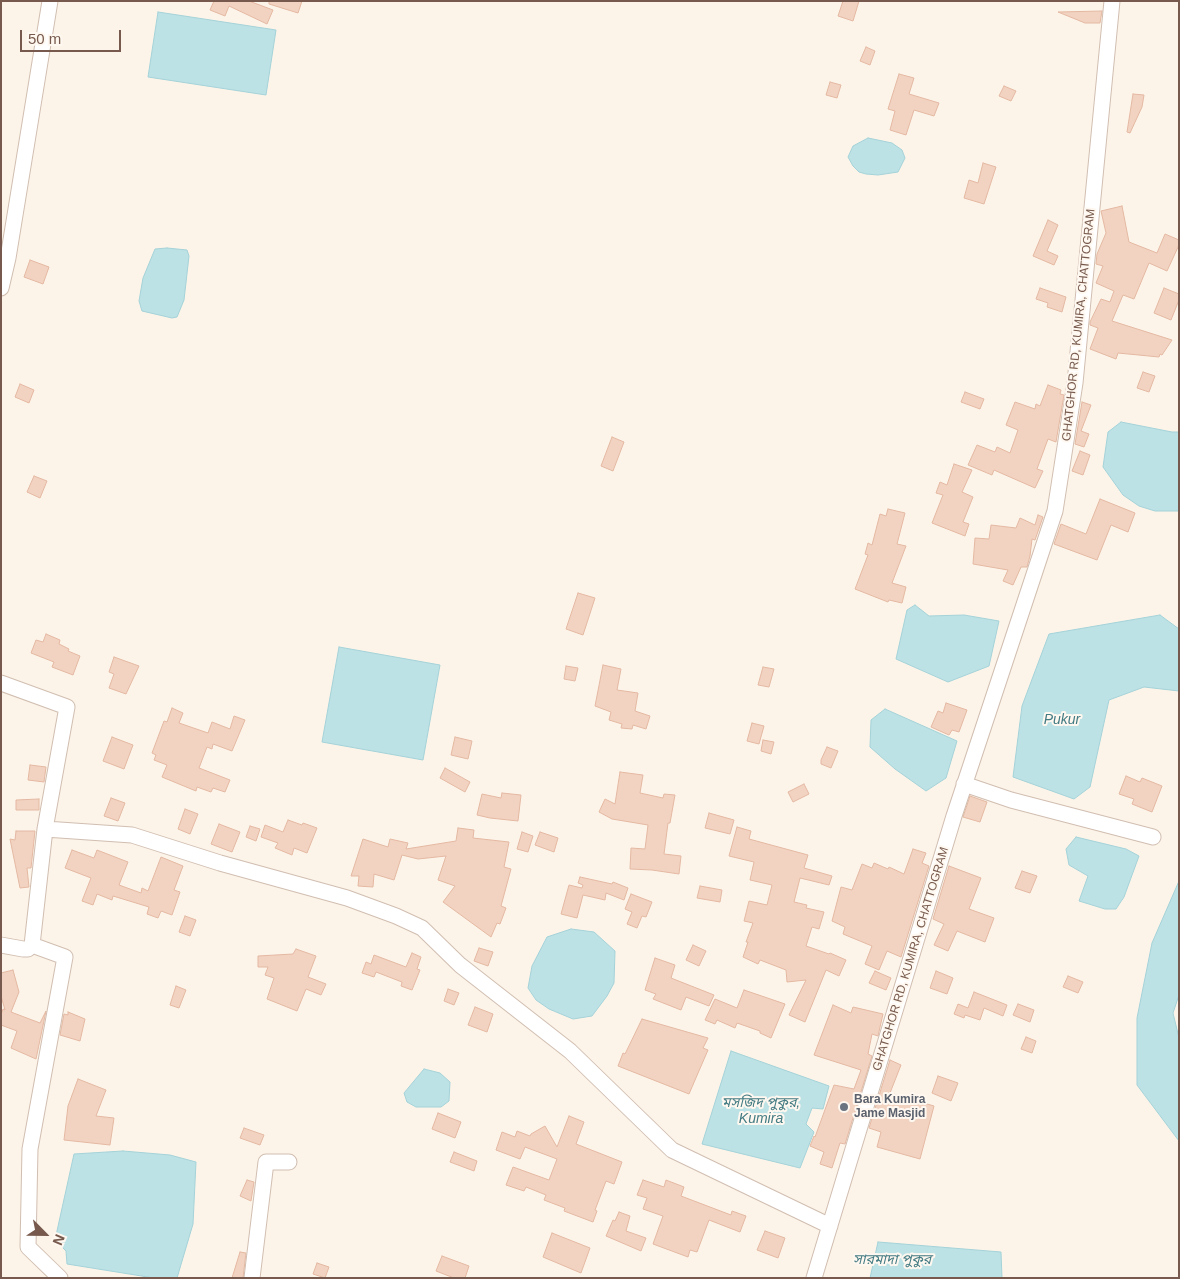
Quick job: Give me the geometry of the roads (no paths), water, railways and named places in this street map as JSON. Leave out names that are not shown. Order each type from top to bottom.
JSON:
[{"type":"street","points":[[1,288],[50,1]]},
{"type":"street","name":"GHATGHOR RD, KUMIRA, CHATTOGRAM","points":[[814,1278],[964,784],[1055,512],[1075,383],[1112,1]]},
{"type":"street","points":[[1,683],[67,707],[45,829],[32,945],[28,949],[23,949],[1,944]]},
{"type":"street","points":[[964,784],[1011,800],[1153,837]]},
{"type":"street","points":[[45,829],[132,835],[220,863],[347,898],[422,928],[460,965],[570,1051],[672,1150],[830,1226]]},
{"type":"street","points":[[32,945],[65,957],[30,1149],[28,1248],[60,1278]]},
{"type":"street","points":[[252,1278],[266,1162],[289,1162]]},
{"type":"water","points":[[158,12],[276,30],[266,95],[148,77]]},
{"type":"water","points":[[868,138],[892,143],[902,150],[905,158],[898,172],[878,175],[866,174],[859,172],[853,166],[848,157],[853,146]]},
{"type":"water","points":[[155,249],[187,250],[189,256],[184,300],[177,317],[172,318],[142,311],[139,301],[143,278]]},
{"type":"water","points":[[1121,422],[1179,432],[1179,511],[1155,511],[1139,506],[1123,495],[1103,467],[1108,432]]},
{"type":"water","points":[[915,605],[929,616],[964,615],[999,621],[989,666],[948,682],[896,659],[907,610]]},
{"type":"water","name":"Pukur","points":[[1160,615],[1179,629],[1179,691],[1144,687],[1109,700],[1090,787],[1074,799],[1013,777],[1022,706],[1049,634]]},
{"type":"water","points":[[339,647],[440,665],[423,760],[322,742]]},
{"type":"water","points":[[885,709],[957,741],[946,778],[926,791],[895,769],[870,747],[871,720]]},
{"type":"water","points":[[1076,837],[1126,849],[1139,856],[1124,897],[1116,909],[1105,909],[1079,901],[1088,876],[1069,865],[1066,849]]},
{"type":"water","points":[[1179,881],[1179,995],[1173,1013],[1179,1038],[1179,1141],[1137,1085],[1137,1018],[1152,943]]},
{"type":"water","points":[[571,929],[594,932],[615,951],[614,983],[607,996],[592,1016],[573,1019],[549,1009],[536,1000],[528,988],[532,966],[547,937]]},
{"type":"water","name":"মসজিদ পুকুর, Kumira","points":[[731,1051],[829,1086],[823,1109],[812,1108],[806,1124],[814,1132],[800,1168],[702,1144]]},
{"type":"water","points":[[424,1069],[440,1073],[450,1082],[449,1101],[441,1107],[416,1107],[407,1102],[404,1093]]},
{"type":"water","points":[[123,1151],[170,1155],[196,1162],[193,1224],[177,1278],[154,1278],[67,1264],[66,1251],[55,1240],[74,1154]]},
{"type":"water","name":"সারমাদা পুকুর","points":[[878,1242],[1001,1252],[1002,1278],[870,1278]]},
{"type":"place","name":"Bara Kumira Jame Masjid","points":[[844,1107]]}]
